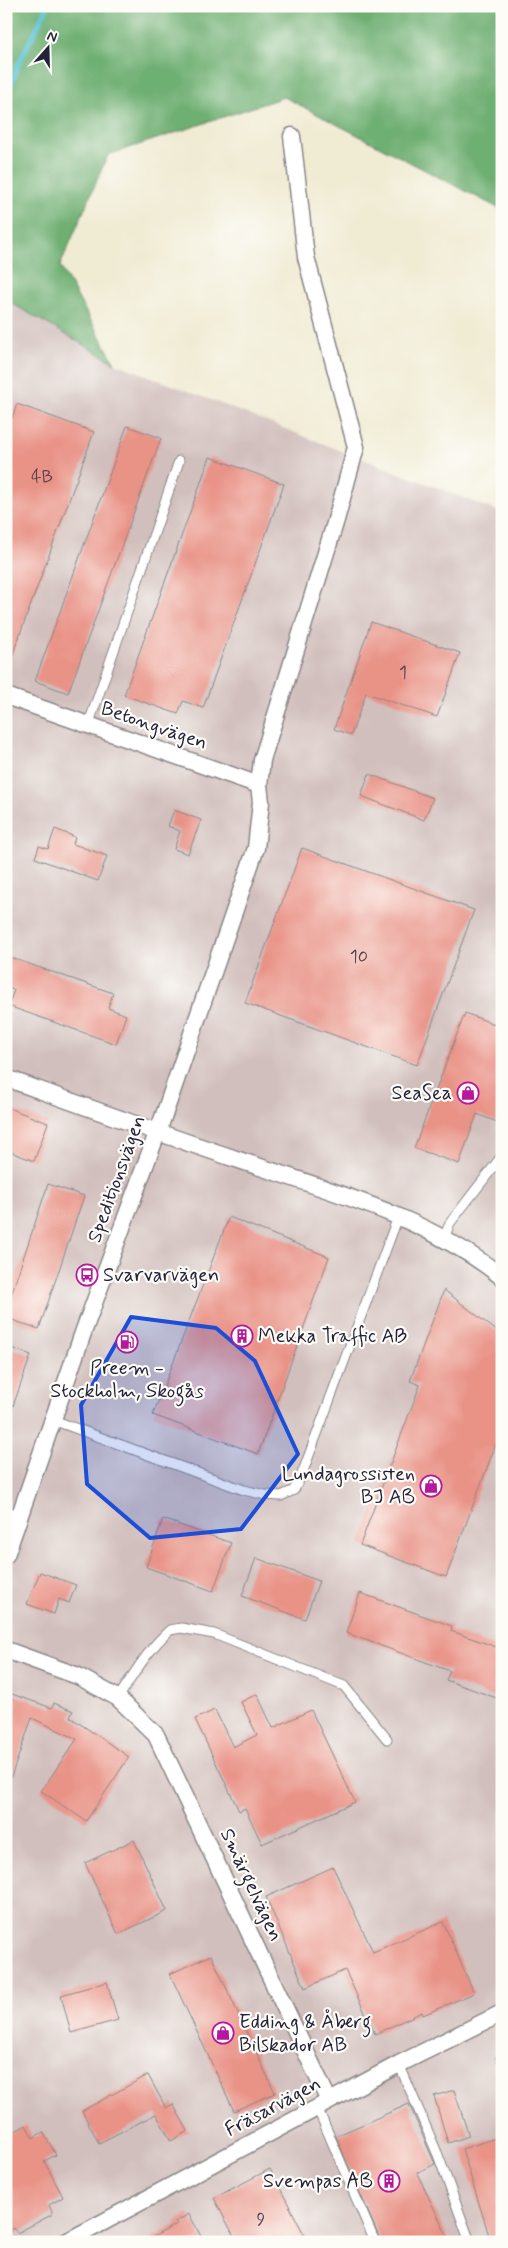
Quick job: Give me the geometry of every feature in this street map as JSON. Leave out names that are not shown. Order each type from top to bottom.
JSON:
[{"type":"street","points":[[258,785],[262,760],[336,520],[356,447],[306,257],[292,136]]},
{"type":"street","name":"Betongvägen","points":[[6,696],[258,785]]},
{"type":"street","name":"Speditionsvägen","points":[[6,1555],[13,1513],[53,1420],[168,1103],[256,848],[261,802],[258,785]]},
{"type":"street","points":[[6,1078],[156,1132],[376,1206],[444,1238],[502,1277]]},
{"type":"street","name":"Smärgelvägen","points":[[6,1650],[78,1676],[118,1698],[156,1735],[323,2104]]},
{"type":"street","name":"Fräsarvägen","points":[[66,2242],[399,2064],[502,2014]]},
{"type":"lane","points":[[88,726],[179,461]]},
{"type":"lane","points":[[444,1238],[450,1223],[502,1156]]},
{"type":"lane","points":[[53,1420],[244,1490],[280,1496],[294,1490],[398,1217]]},
{"type":"lane","points":[[118,1698],[149,1650],[160,1638],[170,1630],[198,1630],[285,1660],[344,1686],[387,1740]]},
{"type":"lane","points":[[399,2064],[438,2155],[470,2242]]},
{"type":"lane","points":[[323,2104],[375,2242]]},
{"type":"highlighted area","points":[[131,1317],[216,1328],[255,1361],[298,1454],[241,1529],[150,1538],[87,1484],[81,1405]]},
{"type":"shaded area","points":[[6,300],[115,363],[502,513],[502,2242],[6,2242]]},
{"type":"green space","points":[[6,6],[502,6],[502,210],[284,97],[108,155],[60,266],[115,363],[6,300]]},
{"type":"building","points":[[17,404],[94,432],[8,667],[6,434]]},
{"type":"building","points":[[127,426],[161,438],[68,693],[35,681]]},
{"type":"building","points":[[210,457],[284,484],[203,708],[183,701],[178,714],[124,695]]},
{"type":"building","points":[[371,622],[460,653],[437,717],[366,693],[351,735],[334,729]]},
{"type":"building","points":[[369,774],[433,798],[424,820],[361,796]]},
{"type":"building","points":[[174,810],[201,820],[188,854],[174,849],[180,831],[168,826]]},
{"type":"building","points":[[55,829],[75,837],[73,844],[107,856],[98,881],[35,858],[39,846],[48,849]]},
{"type":"building","points":[[302,848],[474,910],[417,1065],[245,1003]]},
{"type":"building","points":[[6,956],[113,993],[108,1008],[126,1015],[116,1044],[8,1006],[14,990],[6,988]]},
{"type":"building","name":"SeaSea","points":[[465,1013],[502,1027],[502,1057],[497,1070],[502,1071],[502,1124],[477,1114],[459,1164],[414,1148]]},
{"type":"building","points":[[6,1107],[48,1123],[34,1161],[6,1150]]},
{"type":"building","points":[[48,1184],[84,1196],[39,1329],[6,1318],[6,1310]]},
{"type":"building","name":"Mekka Traffic AB","points":[[229,1217],[329,1257],[258,1454],[153,1415]]},
{"type":"building","name":"Lundagrossisten BJ AB","points":[[444,1290],[502,1335],[502,1428],[446,1577],[360,1545],[420,1385],[410,1381]]},
{"type":"building","points":[[6,1346],[31,1355],[8,1420],[6,1419]]},
{"type":"building","points":[[163,1519],[231,1543],[213,1591],[146,1567]]},
{"type":"building","points":[[256,1558],[319,1581],[305,1619],[242,1596]]},
{"type":"building","points":[[40,1572],[76,1585],[69,1603],[59,1599],[54,1614],[27,1604]]},
{"type":"building","points":[[360,1593],[452,1626],[451,1631],[502,1649],[502,1700],[446,1680],[450,1671],[346,1633]]},
{"type":"building","points":[[6,1692],[52,1708],[54,1703],[73,1711],[70,1717],[129,1757],[86,1821],[41,1791],[77,1739],[32,1718],[8,1785],[6,1784]]},
{"type":"building","points":[[257,1694],[273,1728],[311,1710],[355,1802],[262,1844],[245,1808],[239,1811],[195,1719],[215,1710],[233,1747],[257,1735],[241,1702]]},
{"type":"building","points":[[134,1840],[167,1911],[118,1934],[85,1863]]},
{"type":"building","points":[[333,1867],[373,1952],[443,1922],[474,1993],[423,2015],[422,2012],[375,2034],[345,1970],[305,1988],[266,1897]]},
{"type":"building","name":"Edding & Åberg Bilskador AB","points":[[211,1955],[275,2093],[234,2111],[170,1974]]},
{"type":"building","points":[[107,1982],[118,2020],[71,2033],[61,1995]]},
{"type":"building","points":[[148,2075],[166,2108],[173,2104],[188,2131],[171,2141],[156,2114],[99,2143],[82,2111]]},
{"type":"building","points":[[454,2090],[469,2136],[448,2143],[434,2096]]},
{"type":"building","name":"Svempas AB","points":[[409,2104],[435,2164],[417,2173],[450,2242],[381,2242],[336,2136]]},
{"type":"building","points":[[26,2125],[33,2138],[43,2132],[56,2155],[44,2161],[63,2197],[49,2205],[53,2214],[17,2233],[14,2228],[6,2233],[6,2136]]},
{"type":"building","points":[[502,2136],[502,2242],[491,2242],[462,2149]]},
{"type":"building","points":[[270,2169],[308,2242],[237,2242],[214,2198]]},
{"type":"building","points":[[189,2214],[204,2242],[144,2242],[177,2224],[175,2222]]},
{"type":"waterway","points":[[6,103],[17,67],[48,6]]},
{"type":"place","name":"SeaSea","points":[[468,1093]]},
{"type":"place","name":"Svarvarvägen","points":[[87,1275]]},
{"type":"place","name":"Mekka Traffic AB","points":[[242,1336]]},
{"type":"place","name":"Preem - Stockholm, Skogås","points":[[127,1342]]},
{"type":"place","name":"Lundagrossisten BJ AB","points":[[431,1486]]},
{"type":"place","name":"Edding & Åberg Bilskador AB","points":[[223,2033]]},
{"type":"place","name":"Svempas AB","points":[[389,2181]]}]
